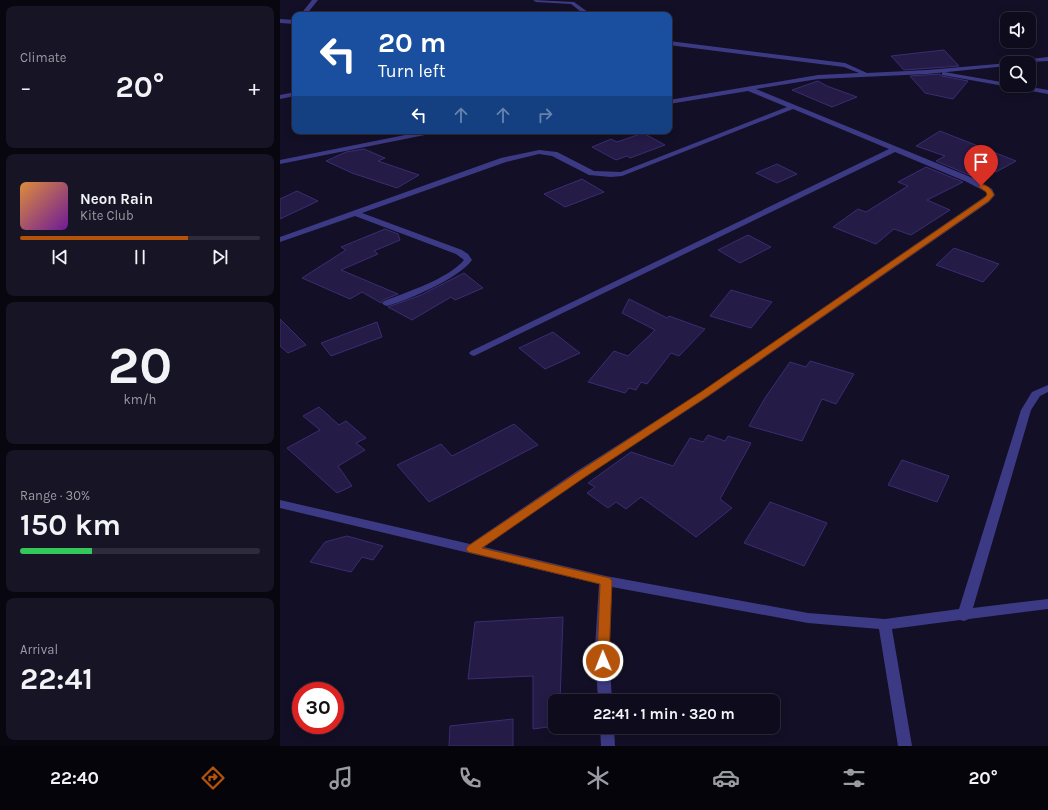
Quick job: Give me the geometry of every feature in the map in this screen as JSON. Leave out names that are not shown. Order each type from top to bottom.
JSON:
[{"type":"street","points":[[305,12],[315,0]]},
{"type":"street","points":[[536,0],[572,3],[585,12]]},
{"type":"street","points":[[280,21],[292,22]]},
{"type":"street","points":[[672,43],[841,65],[852,67],[866,74]]},
{"type":"street","points":[[1036,60],[1048,59]]},
{"type":"street","points":[[672,101],[818,77],[927,72],[1000,65]]},
{"type":"street","points":[[927,72],[1000,84]]},
{"type":"street","points":[[472,549],[581,474],[704,394],[991,195],[990,191],[970,180],[747,88]]},
{"type":"street","points":[[1036,90],[1048,92]]},
{"type":"street","points":[[280,97],[292,95]]},
{"type":"street","points":[[280,240],[504,160],[534,152],[554,154],[592,173],[611,175],[622,174],[793,107]]},
{"type":"street","points":[[280,162],[420,134]]},
{"type":"street","points":[[474,353],[895,149]]},
{"type":"street","points":[[354,213],[459,252],[468,260],[465,266],[449,275],[387,303]]},
{"type":"street","points":[[964,616],[1026,410],[1036,394],[1048,388]]},
{"type":"street","points":[[280,504],[606,581],[808,618],[885,624],[964,616],[1048,604]]},
{"type":"street","points":[[605,694],[602,648],[606,581]]},
{"type":"street","points":[[885,624],[905,746]]},
{"type":"street","points":[[607,734],[608,746]]},
{"type":"building","points":[[944,50],[959,66],[904,70],[891,56]]},
{"type":"building","points":[[940,74],[942,76],[968,81],[953,99],[925,93],[910,76]]},
{"type":"building","points":[[818,81],[827,86],[857,97],[832,107],[792,90]]},
{"type":"building","points":[[940,131],[1016,161],[996,172],[989,169],[974,177],[936,161],[945,156],[916,146]]},
{"type":"building","points":[[640,134],[645,134],[665,145],[630,158],[627,156],[616,160],[592,147],[611,139],[617,142]]},
{"type":"building","points":[[364,149],[385,158],[378,161],[419,175],[397,188],[352,173],[326,161],[346,152]]},
{"type":"building","points":[[777,164],[797,174],[777,183],[756,173]]},
{"type":"building","points":[[926,167],[963,182],[927,200],[950,210],[911,235],[894,229],[876,244],[833,227],[858,209],[866,212],[908,186],[898,182]]},
{"type":"building","points":[[582,179],[604,192],[565,207],[544,194]]},
{"type":"building","points":[[297,191],[318,201],[280,219],[280,199]]},
{"type":"building","points":[[385,229],[398,234],[400,240],[374,251],[378,254],[341,270],[398,294],[383,300],[381,303],[362,292],[350,299],[302,278],[346,250],[341,247]]},
{"type":"building","points":[[748,235],[771,247],[740,263],[718,250]]},
{"type":"building","points":[[954,248],[999,264],[983,282],[936,265]]},
{"type":"building","points":[[464,273],[483,288],[455,300],[451,297],[412,320],[388,307],[421,295]]},
{"type":"building","points":[[731,290],[772,302],[751,328],[710,316]]},
{"type":"building","points":[[629,299],[667,318],[669,316],[705,329],[679,356],[671,353],[647,384],[641,382],[636,390],[629,388],[625,393],[588,382],[614,351],[628,356],[655,330],[622,313]]},
{"type":"building","points":[[280,319],[306,345],[288,353],[280,346]]},
{"type":"building","points":[[377,322],[382,337],[331,356],[321,343]]},
{"type":"building","points":[[553,332],[580,353],[545,369],[519,348]]},
{"type":"building","points":[[810,361],[854,374],[836,404],[822,399],[802,441],[749,426],[765,398],[790,362],[806,367]]},
{"type":"building","points":[[319,407],[339,425],[346,421],[366,438],[356,443],[365,450],[338,466],[352,486],[337,493],[287,448],[320,430],[303,416]]},
{"type":"building","points":[[514,424],[538,445],[429,502],[397,465],[441,444],[452,456]]},
{"type":"building","points":[[708,435],[725,441],[728,436],[751,443],[720,499],[732,508],[696,537],[641,497],[626,509],[616,502],[608,508],[587,493],[595,487],[588,483],[631,452],[673,466],[690,438],[703,442]]},
{"type":"building","points":[[902,460],[949,476],[937,502],[888,485]]},
{"type":"building","points":[[770,502],[827,523],[804,566],[744,543]]},
{"type":"building","points":[[347,536],[383,546],[373,560],[362,557],[351,572],[310,562],[325,542]]},
{"type":"building","points":[[563,617],[560,694],[548,694],[548,727],[533,729],[533,676],[468,679],[475,622]]},
{"type":"building","points":[[513,719],[513,746],[449,746],[450,726]]},
{"type":"route","points":[[603,661],[602,648],[606,581],[472,549],[581,474],[704,394],[986,200],[991,195],[990,191],[981,186]]}]
